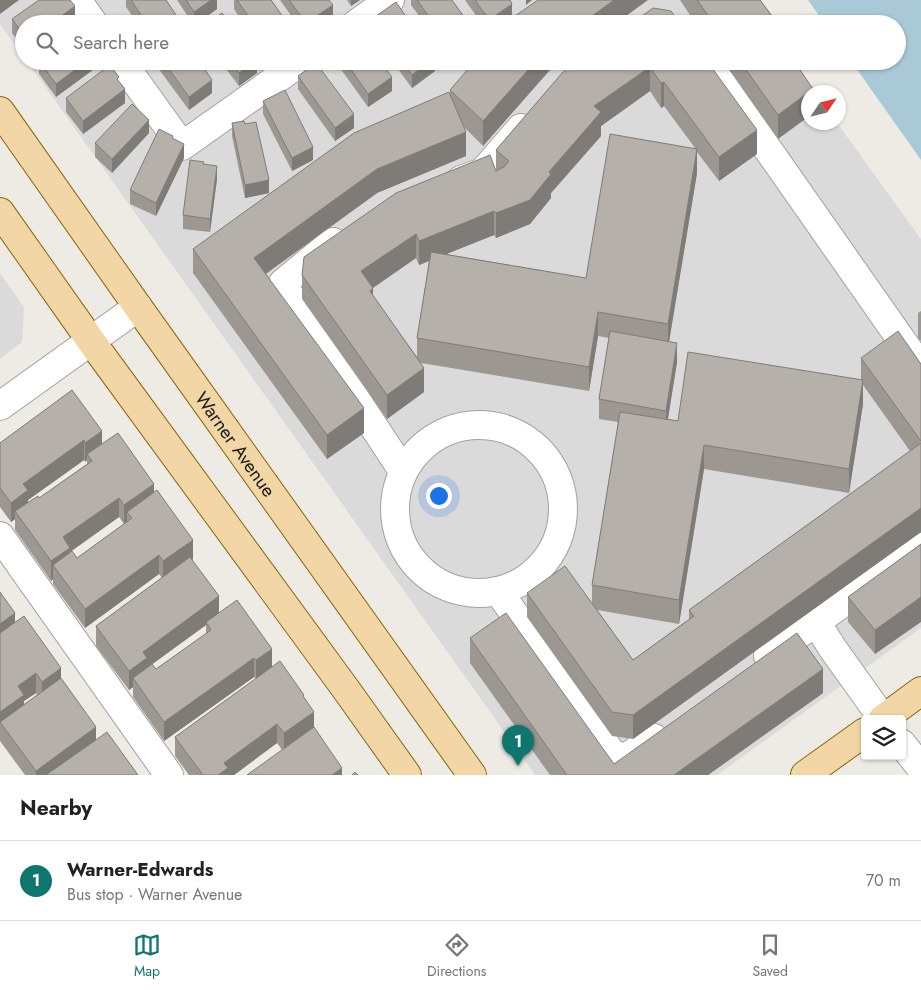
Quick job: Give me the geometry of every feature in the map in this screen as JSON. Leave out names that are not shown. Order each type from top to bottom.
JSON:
[{"type":"main road","name":"Warner Avenue","points":[[0,111],[472,775]]},
{"type":"main road","points":[[0,212],[91,341],[346,688],[407,775]]},
{"type":"main road","points":[[888,715],[921,691]]},
{"type":"main road","points":[[806,775],[861,735]]},
{"type":"street","points":[[369,15],[390,0]]},
{"type":"street","points":[[127,70],[182,146],[289,70]]},
{"type":"street","points":[[712,70],[921,368]]},
{"type":"street","points":[[438,189],[484,172],[538,107]]},
{"type":"street","points":[[351,229],[283,283],[299,313],[404,471]]},
{"type":"street","points":[[0,406],[138,307]]},
{"type":"street","points":[[470,425],[498,427],[524,438],[546,457],[559,482],[564,509],[559,537],[546,562],[525,581],[499,592],[486,595],[445,587],[427,576],[410,557],[399,537],[395,515],[396,492],[404,471],[420,448],[443,432],[470,425]]},
{"type":"street","points":[[0,536],[170,775]]},
{"type":"street","points":[[745,673],[921,547]]},
{"type":"street","points":[[499,592],[612,754],[626,758],[674,724]]},
{"type":"street","points":[[816,622],[880,715]]},
{"type":"street","points":[[906,749],[921,768]]},
{"type":"shaded area","points":[[0,0],[749,0],[760,15],[15,15],[15,45],[0,24]]},
{"type":"shaded area","points":[[33,70],[800,70],[811,85],[801,85],[801,130],[842,130],[921,239],[921,628],[717,775],[535,775]]},
{"type":"shaded area","points":[[0,273],[24,307],[22,342],[0,359]]},
{"type":"water","points":[[808,0],[921,0],[921,160],[857,70],[906,70],[906,15],[819,15]]},
{"type":"building","points":[[39,0],[70,0],[75,6],[62,15],[18,15]]},
{"type":"building","points":[[131,0],[166,0],[176,15],[141,15]]},
{"type":"building","points":[[186,0],[211,0],[194,12]]},
{"type":"building","points":[[237,0],[271,0],[282,15],[248,15]]},
{"type":"building","points":[[289,0],[329,0],[333,5],[318,15],[300,15]]},
{"type":"building","points":[[417,0],[452,0],[463,15],[428,15]]},
{"type":"building","points":[[475,0],[510,0],[512,4],[496,15],[486,15]]},
{"type":"building","points":[[538,0],[614,0],[593,15],[516,15]]},
{"type":"building","points":[[697,0],[760,0],[771,15],[708,15]]},
{"type":"building","points":[[396,2],[405,15],[378,15]]},
{"type":"building","points":[[653,8],[671,11],[674,15],[643,15]]},
{"type":"building","points":[[46,70],[75,70],[56,84]]},
{"type":"building","points":[[103,70],[114,70],[119,77],[117,79],[125,89],[83,121],[66,98]]},
{"type":"building","points":[[170,70],[205,70],[212,80],[189,97]]},
{"type":"building","points":[[306,70],[321,70],[354,114],[335,128],[298,76]]},
{"type":"building","points":[[351,70],[387,70],[392,77],[368,94]]},
{"type":"building","points":[[408,70],[418,70],[412,75]]},
{"type":"building","points":[[467,70],[528,70],[483,121],[450,90]]},
{"type":"building","points":[[566,70],[646,70],[594,106],[601,112],[549,172],[551,174],[530,200],[496,213],[494,211],[419,241],[416,234],[361,271],[373,288],[370,291],[424,368],[387,395],[302,275],[304,257],[396,193],[490,155],[496,171],[504,167],[509,161],[496,150]]},
{"type":"building","points":[[652,70],[714,70],[757,130],[719,157],[664,82],[661,83]]},
{"type":"building","points":[[746,70],[800,70],[810,85],[801,85],[801,98],[778,115]]},
{"type":"building","points":[[285,90],[313,147],[292,158],[263,101]]},
{"type":"building","points":[[449,92],[466,132],[377,169],[254,258],[364,408],[327,435],[193,249],[354,133]]},
{"type":"building","points":[[132,104],[149,120],[112,159],[95,143]]},
{"type":"building","points":[[244,121],[245,124],[256,122],[269,180],[245,185],[232,123]]},
{"type":"building","points":[[159,129],[184,144],[156,203],[130,190]]},
{"type":"building","points":[[610,134],[697,149],[668,324],[598,312],[589,367],[417,338],[431,252],[586,278]]},
{"type":"building","points":[[190,160],[217,166],[210,219],[183,215]]},
{"type":"building","points":[[610,331],[677,343],[666,411],[599,399]]},
{"type":"building","points":[[898,331],[921,364],[921,441],[861,358]]},
{"type":"building","points":[[688,352],[863,380],[849,469],[704,445],[679,600],[592,585],[620,412],[678,421]]},
{"type":"building","points":[[72,390],[102,431],[85,443],[84,440],[23,484],[28,490],[11,503],[0,488],[0,443]]},
{"type":"building","points":[[118,433],[154,484],[124,505],[119,498],[63,537],[70,548],[51,561],[15,511],[38,496],[39,498],[92,461],[87,454]]},
{"type":"building","points":[[921,443],[921,508],[633,715],[612,712],[527,593],[565,566],[633,660],[694,616],[689,610]]},
{"type":"building","points":[[157,490],[193,540],[163,561],[159,555],[85,609],[53,565],[72,551],[77,558],[132,518],[127,512]]},
{"type":"building","points":[[921,544],[921,597],[875,630],[848,597]]},
{"type":"building","points":[[190,557],[219,596],[143,652],[147,658],[129,671],[96,626]]},
{"type":"building","points":[[0,592],[15,613],[0,624]]},
{"type":"building","points":[[237,600],[272,649],[256,660],[254,658],[164,722],[133,678],[152,664],[156,669],[211,630],[206,622]]},
{"type":"building","points":[[506,613],[614,764],[797,633],[823,669],[674,775],[567,775],[470,638]]},
{"type":"building","points":[[24,616],[61,668],[42,682],[36,673],[18,686],[24,695],[0,712],[0,633]]},
{"type":"building","points":[[280,661],[314,712],[284,733],[277,724],[224,763],[228,768],[218,775],[203,775],[175,737]]},
{"type":"building","points":[[61,678],[96,727],[36,771],[0,722]]},
{"type":"building","points":[[314,727],[342,768],[332,775],[247,775]]},
{"type":"building","points":[[107,732],[138,775],[46,775]]},
{"type":"place","name":"Warner-Edwards","points":[[518,766]]}]
